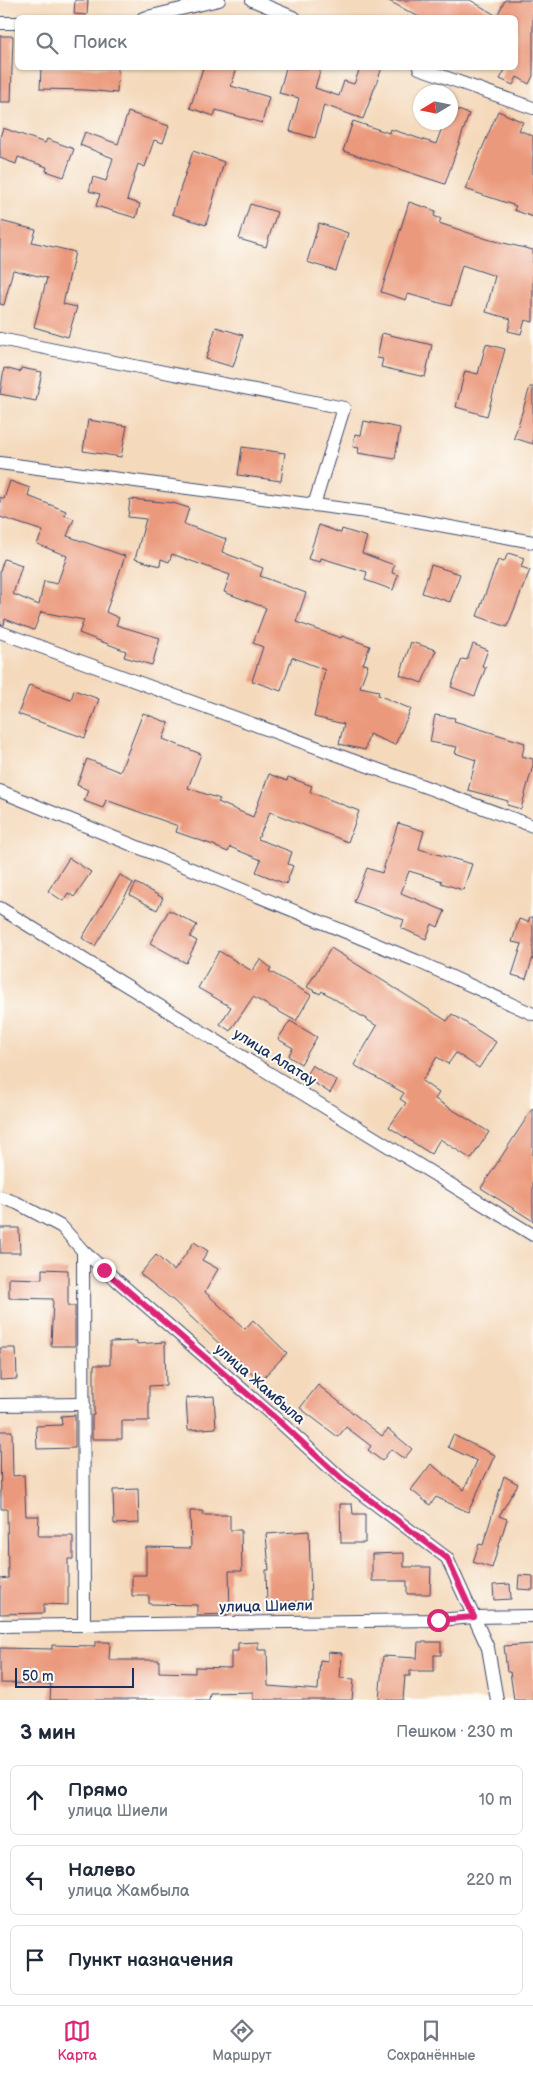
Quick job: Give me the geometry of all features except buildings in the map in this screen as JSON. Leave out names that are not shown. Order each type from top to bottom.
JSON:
[{"type":"street","points":[[156,15],[219,0]]},
{"type":"street","points":[[252,0],[288,15]]},
{"type":"street","points":[[0,23],[15,23]]},
{"type":"street","points":[[425,70],[533,108]]},
{"type":"street","points":[[0,339],[344,408],[314,505]]},
{"type":"street","points":[[0,463],[367,512],[533,542]]},
{"type":"street","points":[[0,632],[533,826]]},
{"type":"street","points":[[0,791],[417,961],[533,1014]]},
{"type":"street","name":"улица Алатау","points":[[0,908],[533,1235]]},
{"type":"street","name":"улица Жамбыла","points":[[0,1197],[17,1203],[62,1227],[83,1251],[280,1422],[342,1479],[447,1558],[488,1648],[497,1700]]},
{"type":"street","points":[[83,1251],[84,1625]]},
{"type":"street","points":[[0,1405],[84,1404]]},
{"type":"street","name":"улица Шиели","points":[[0,1626],[429,1620],[533,1616]]},
{"type":"route","points":[[104,1270],[280,1422],[342,1479],[447,1558],[474,1617],[438,1620]]}]
